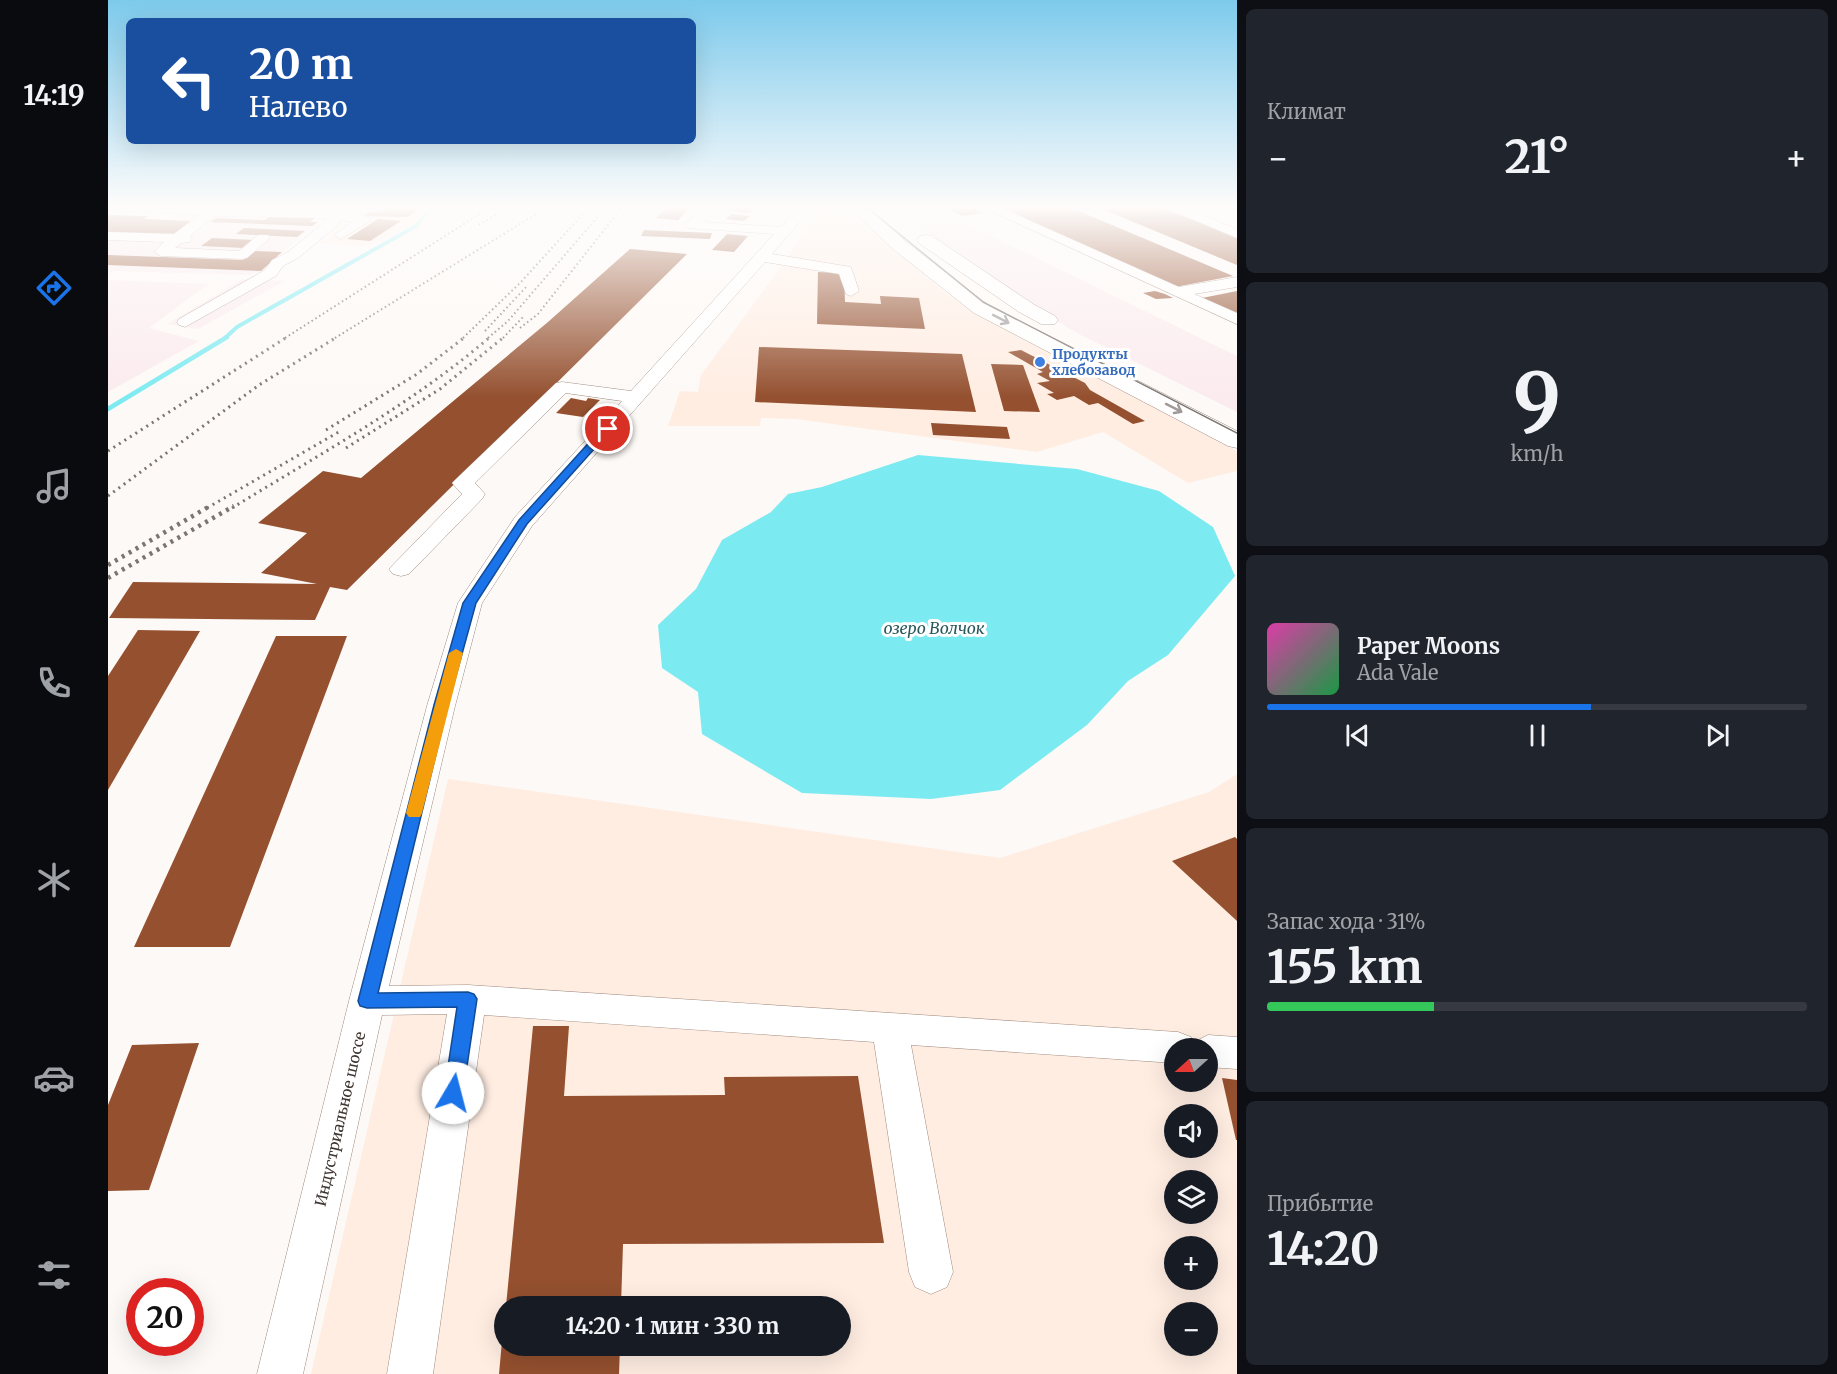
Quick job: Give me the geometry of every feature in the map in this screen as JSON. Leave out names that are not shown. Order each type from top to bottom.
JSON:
[{"type":"main road","points":[[931,270],[981,309],[1237,441]]},
{"type":"main road","points":[[970,270],[1026,308],[1068,330]]},
{"type":"street","points":[[185,322],[273,270]]},
{"type":"street","name":"Индустриальное шоссе","points":[[280,1374],[367,1001],[441,705],[470,603],[523,522],[750,270]]},
{"type":"street","points":[[846,270],[851,291]]},
{"type":"street","points":[[1130,270],[1237,320]]},
{"type":"street","points":[[1179,292],[1237,282]]},
{"type":"street","points":[[401,568],[474,494],[464,483],[562,387],[636,397]]},
{"type":"street","points":[[410,1374],[468,999]]},
{"type":"street","points":[[367,1001],[468,999],[1164,1047]]},
{"type":"street","points":[[890,1029],[931,1272]]},
{"type":"street","points":[[1218,1052],[1237,1053]]},
{"type":"shaded area","points":[[108,270],[262,270],[249,275],[114,271],[108,274]]},
{"type":"shaded area","points":[[779,270],[919,270],[947,294],[976,313],[1237,451],[1237,471],[1188,483],[1103,432],[1037,452],[796,419],[761,418],[760,426],[668,426],[680,391],[698,392],[701,375]]},
{"type":"shaded area","points":[[976,270],[1061,270],[1237,356],[1237,412],[1079,334]]},
{"type":"shaded area","points":[[243,279],[284,281],[198,329],[167,324]]},
{"type":"shaded area","points":[[108,280],[208,284],[149,328],[199,341],[108,392]]},
{"type":"shaded area","points":[[1237,774],[1237,1374],[311,1374],[448,779],[1000,858],[1209,792]]},
{"type":"water","name":"озеро Волчок","points":[[918,455],[1077,469],[1159,491],[1213,527],[1235,576],[1168,655],[1128,681],[1087,725],[1000,790],[931,799],[802,793],[702,734],[698,692],[662,668],[658,625],[696,589],[722,540],[771,512],[788,494],[822,487]]},
{"type":"building","points":[[606,270],[671,270],[347,590],[330,587],[315,620],[109,618],[133,582],[317,584],[261,573],[307,533],[258,523],[323,471],[361,478],[548,322]]},
{"type":"building","points":[[1138,270],[1219,270],[1233,276],[1175,287]]},
{"type":"building","points":[[818,272],[844,273],[845,302],[881,304],[880,296],[919,298],[925,329],[817,324]]},
{"type":"building","points":[[1155,291],[1173,298],[1156,299],[1143,293]]},
{"type":"building","points":[[1237,291],[1237,314],[1202,298]]},
{"type":"building","points":[[759,347],[962,354],[976,412],[755,402]]},
{"type":"building","points":[[1021,350],[1085,383],[1090,390],[1145,421],[1133,424],[1098,403],[1089,405],[1074,396],[1057,400],[1047,394],[1054,393],[1037,383],[1050,381],[1037,374],[1043,372],[1008,352]]},
{"type":"building","points":[[991,364],[1023,365],[1040,412],[1004,411]]},
{"type":"building","points":[[571,398],[586,401],[588,398],[600,400],[583,417],[556,413]]},
{"type":"building","points":[[931,423],[1007,427],[1010,439],[933,435]]},
{"type":"building","points":[[138,630],[200,631],[108,790],[108,676]]},
{"type":"building","points":[[276,636],[347,636],[230,947],[134,947]]},
{"type":"building","points":[[1235,837],[1237,839],[1237,921],[1172,861]]},
{"type":"building","points":[[533,1026],[569,1026],[564,1096],[725,1095],[724,1077],[858,1076],[884,1243],[623,1244],[621,1296],[507,1296]]},
{"type":"building","points":[[199,1043],[149,1190],[108,1191],[108,1105],[132,1045]]},
{"type":"building","points":[[1222,1078],[1237,1080],[1237,1140],[1236,1140]]},
{"type":"building","points":[[501,1356],[620,1356],[619,1374],[499,1374]]},
{"type":"waterway","points":[[225,338],[237,327],[338,270]]},
{"type":"waterway","points":[[108,409],[227,337]]},
{"type":"tram line","points":[[944,270],[983,302],[1237,433]]},
{"type":"railway","points":[[285,338],[391,270]]},
{"type":"railway","points":[[335,338],[445,270]]},
{"type":"railway","points":[[463,338],[532,270]]},
{"type":"railway","points":[[488,338],[508,321],[552,270]]},
{"type":"railway","points":[[520,328],[538,314],[573,270]]},
{"type":"railway","points":[[485,331],[528,285]]},
{"type":"railway","points":[[504,337],[523,317]]},
{"type":"railway","points":[[108,451],[287,337]]},
{"type":"railway","points":[[108,496],[259,385],[337,337]]},
{"type":"railway","points":[[326,430],[417,374],[465,337]]},
{"type":"railway","points":[[232,508],[397,406],[490,337]]},
{"type":"railway","points":[[346,448],[440,389],[504,337]]},
{"type":"railway","points":[[207,508],[342,430]]},
{"type":"railway","points":[[108,565],[210,506]]},
{"type":"railway","points":[[108,578],[234,506]]},
{"type":"slow traffic","points":[[414,813],[456,653]]},
{"type":"place","name":"Продукты хлебозавод","points":[[1040,362]]},
{"type":"route","points":[[453,1093],[468,999],[367,1001],[441,705],[470,603],[523,522],[608,429]]}]
